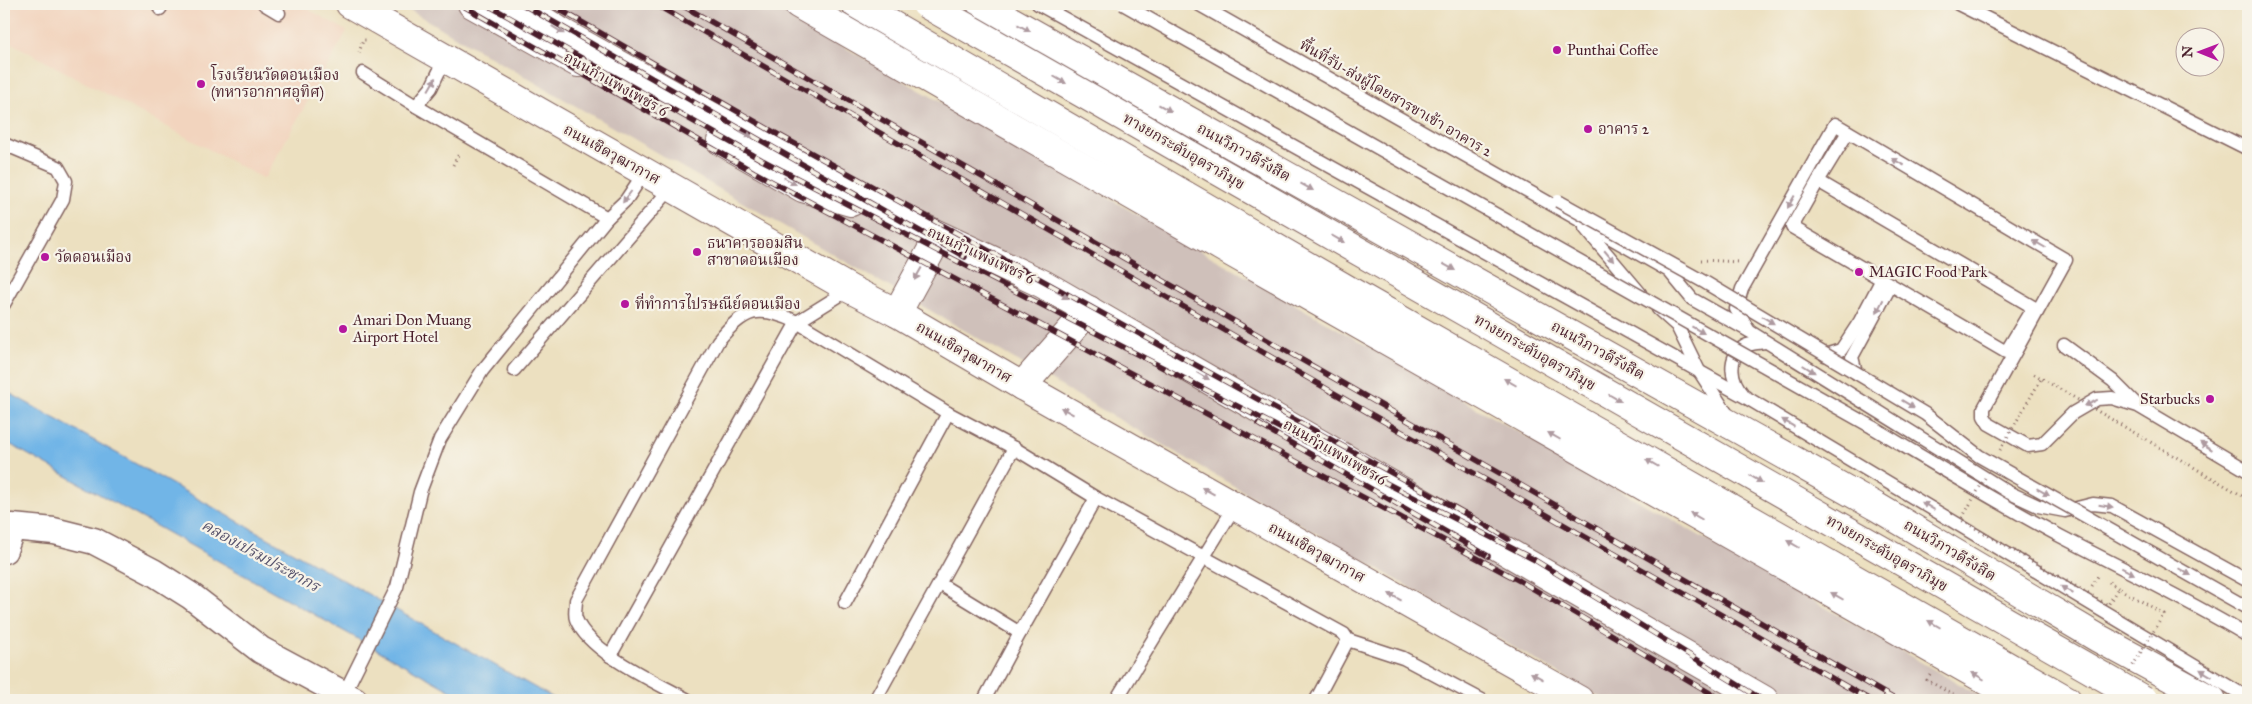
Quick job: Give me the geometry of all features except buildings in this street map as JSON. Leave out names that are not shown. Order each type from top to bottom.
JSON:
[{"type":"main road","name":"ถนนเชิดวุฒากาศ","points":[[350,4],[850,289],[897,313],[1022,386],[1580,700]]},
{"type":"main road","name":"ถนนกำแพงเพชร 6","points":[[472,4],[803,188],[898,216]]},
{"type":"main road","name":"ถนนกำแพงเพชร 6","points":[[517,4],[561,32],[711,116],[898,216],[1043,284],[1764,700]]},
{"type":"main road","points":[[798,4],[2020,700]]},
{"type":"main road","points":[[856,4],[1352,292],[2067,700]]},
{"type":"main road","name":"ทางยกระดับอุตราภิมุข","points":[[926,4],[2144,700]]},
{"type":"main road","name":"ถนนวิภาวดีรังสิต","points":[[981,4],[1877,507],[2098,638],[2212,700]]},
{"type":"main road","points":[[897,313],[939,236]]},
{"type":"main road","points":[[1022,386],[1089,310]]},
{"type":"street","points":[[4,550],[12,527],[54,531],[94,541],[153,572],[191,596],[261,650],[347,698]]},
{"type":"lane","points":[[264,4],[279,13]]},
{"type":"lane","points":[[1038,4],[1747,398],[2248,698]]},
{"type":"lane","points":[[1123,4],[1872,427],[1961,481],[2058,535],[2208,612],[2248,636]]},
{"type":"lane","points":[[1131,4],[1640,293]]},
{"type":"lane","name":"พื้นที่รับ-ส่งผู้โดยสารขาเข้า อาคาร 2","points":[[1198,4],[1669,272],[1692,299],[1749,331],[2008,492]]},
{"type":"lane","points":[[1209,4],[1706,284],[1925,414],[1979,456],[2244,606]]},
{"type":"lane","points":[[1958,4],[2248,149]]},
{"type":"lane","points":[[416,106],[431,88],[445,59]]},
{"type":"lane","points":[[363,73],[607,218]]},
{"type":"lane","points":[[1749,331],[1736,309],[1742,289],[1835,124],[2066,260],[1984,408],[1984,416],[1989,424],[2028,446],[2042,444],[2073,413],[2097,399],[2112,398],[2138,406],[2248,471]]},
{"type":"lane","points":[[1848,132],[1792,227],[2006,352],[2062,258]]},
{"type":"lane","points":[[4,144],[58,167],[66,181],[63,199],[4,303]]},
{"type":"lane","points":[[347,698],[363,656],[397,588],[420,492],[440,439],[482,371],[607,218],[626,200],[644,172]]},
{"type":"lane","points":[[1818,181],[2033,307]]},
{"type":"lane","points":[[514,370],[672,187]]},
{"type":"lane","points":[[1578,220],[1640,293],[1677,326],[1699,371],[1736,428]]},
{"type":"lane","points":[[1856,373],[1852,357],[1865,324],[1887,282]]},
{"type":"lane","points":[[610,656],[797,322],[850,289]]},
{"type":"lane","points":[[688,700],[610,656],[583,631],[575,618],[576,600],[718,341],[734,321],[752,313],[776,312],[797,322],[948,413],[1014,448],[1096,498],[1202,558],[1344,634],[1348,640],[1403,658],[1482,700]]},
{"type":"lane","points":[[1825,354],[1841,350],[1865,324]]},
{"type":"lane","points":[[1747,398],[1736,386],[1732,373],[1734,360],[1746,344],[1765,342]]},
{"type":"lane","points":[[2064,345],[2113,381],[2138,406]]},
{"type":"lane","points":[[845,603],[948,413]]},
{"type":"lane","points":[[875,700],[1014,448]]},
{"type":"lane","points":[[1961,481],[2008,492],[2038,506],[2065,511],[2093,504],[2112,506],[2248,581]]},
{"type":"lane","points":[[984,700],[1096,498]]},
{"type":"lane","points":[[1116,700],[1235,506]]},
{"type":"lane","points":[[940,584],[1020,633]]},
{"type":"lane","points":[[1316,700],[1348,640]]},
{"type":"path","points":[[359,53],[364,40]]},
{"type":"path","points":[[2034,374],[2248,499]]},
{"type":"path","points":[[1999,453],[2041,379]]},
{"type":"path","points":[[1989,470],[1961,520],[2108,605],[2118,588],[2164,614],[2132,669]]},
{"type":"path","points":[[1945,690],[1962,700]]},
{"type":"shaded area","name":"โรงเรียนวัดดอนเมือง (ทหารอากาศอุทิศ)","points":[[4,4],[299,4],[347,31],[264,179],[4,39]]},
{"type":"shaded area","points":[[399,4],[769,4],[1987,700],[1605,700]]},
{"type":"water","name":"คลองเปรมประชากร","points":[[4,390],[557,700],[467,700],[4,441]]},
{"type":"railway","points":[[460,4],[754,172],[1520,581],[1722,700]]},
{"type":"railway","points":[[486,4],[762,160],[1533,559],[1763,700]]},
{"type":"railway","points":[[522,4],[965,257]]},
{"type":"railway","points":[[550,4],[777,134],[1477,520],[1508,539]]},
{"type":"railway","points":[[655,4],[1870,700]]},
{"type":"railway","points":[[680,4],[1896,700]]},
{"type":"railway","points":[[1258,424],[1488,556]]},
{"type":"place","name":"Punthai Coffee","points":[[1557,50]]},
{"type":"place","name":"โรงเรียนวัดดอนเมือง (ทหารอากาศอุทิศ)","points":[[201,84]]},
{"type":"place","name":"อาคาร 2","points":[[1588,129]]},
{"type":"place","name":"ธนาคารออมสิน สาขาดอนเมือง","points":[[697,252]]},
{"type":"place","name":"วัดดอนเมือง","points":[[45,257]]},
{"type":"place","name":"MAGIC Food Park","points":[[1859,272]]},
{"type":"place","name":"ที่ทำการไปรษณีย์ดอนเมือง","points":[[625,304]]},
{"type":"place","name":"Amari Don Muang Airport Hotel","points":[[343,329]]},
{"type":"place","name":"Starbucks","points":[[2210,399]]}]
